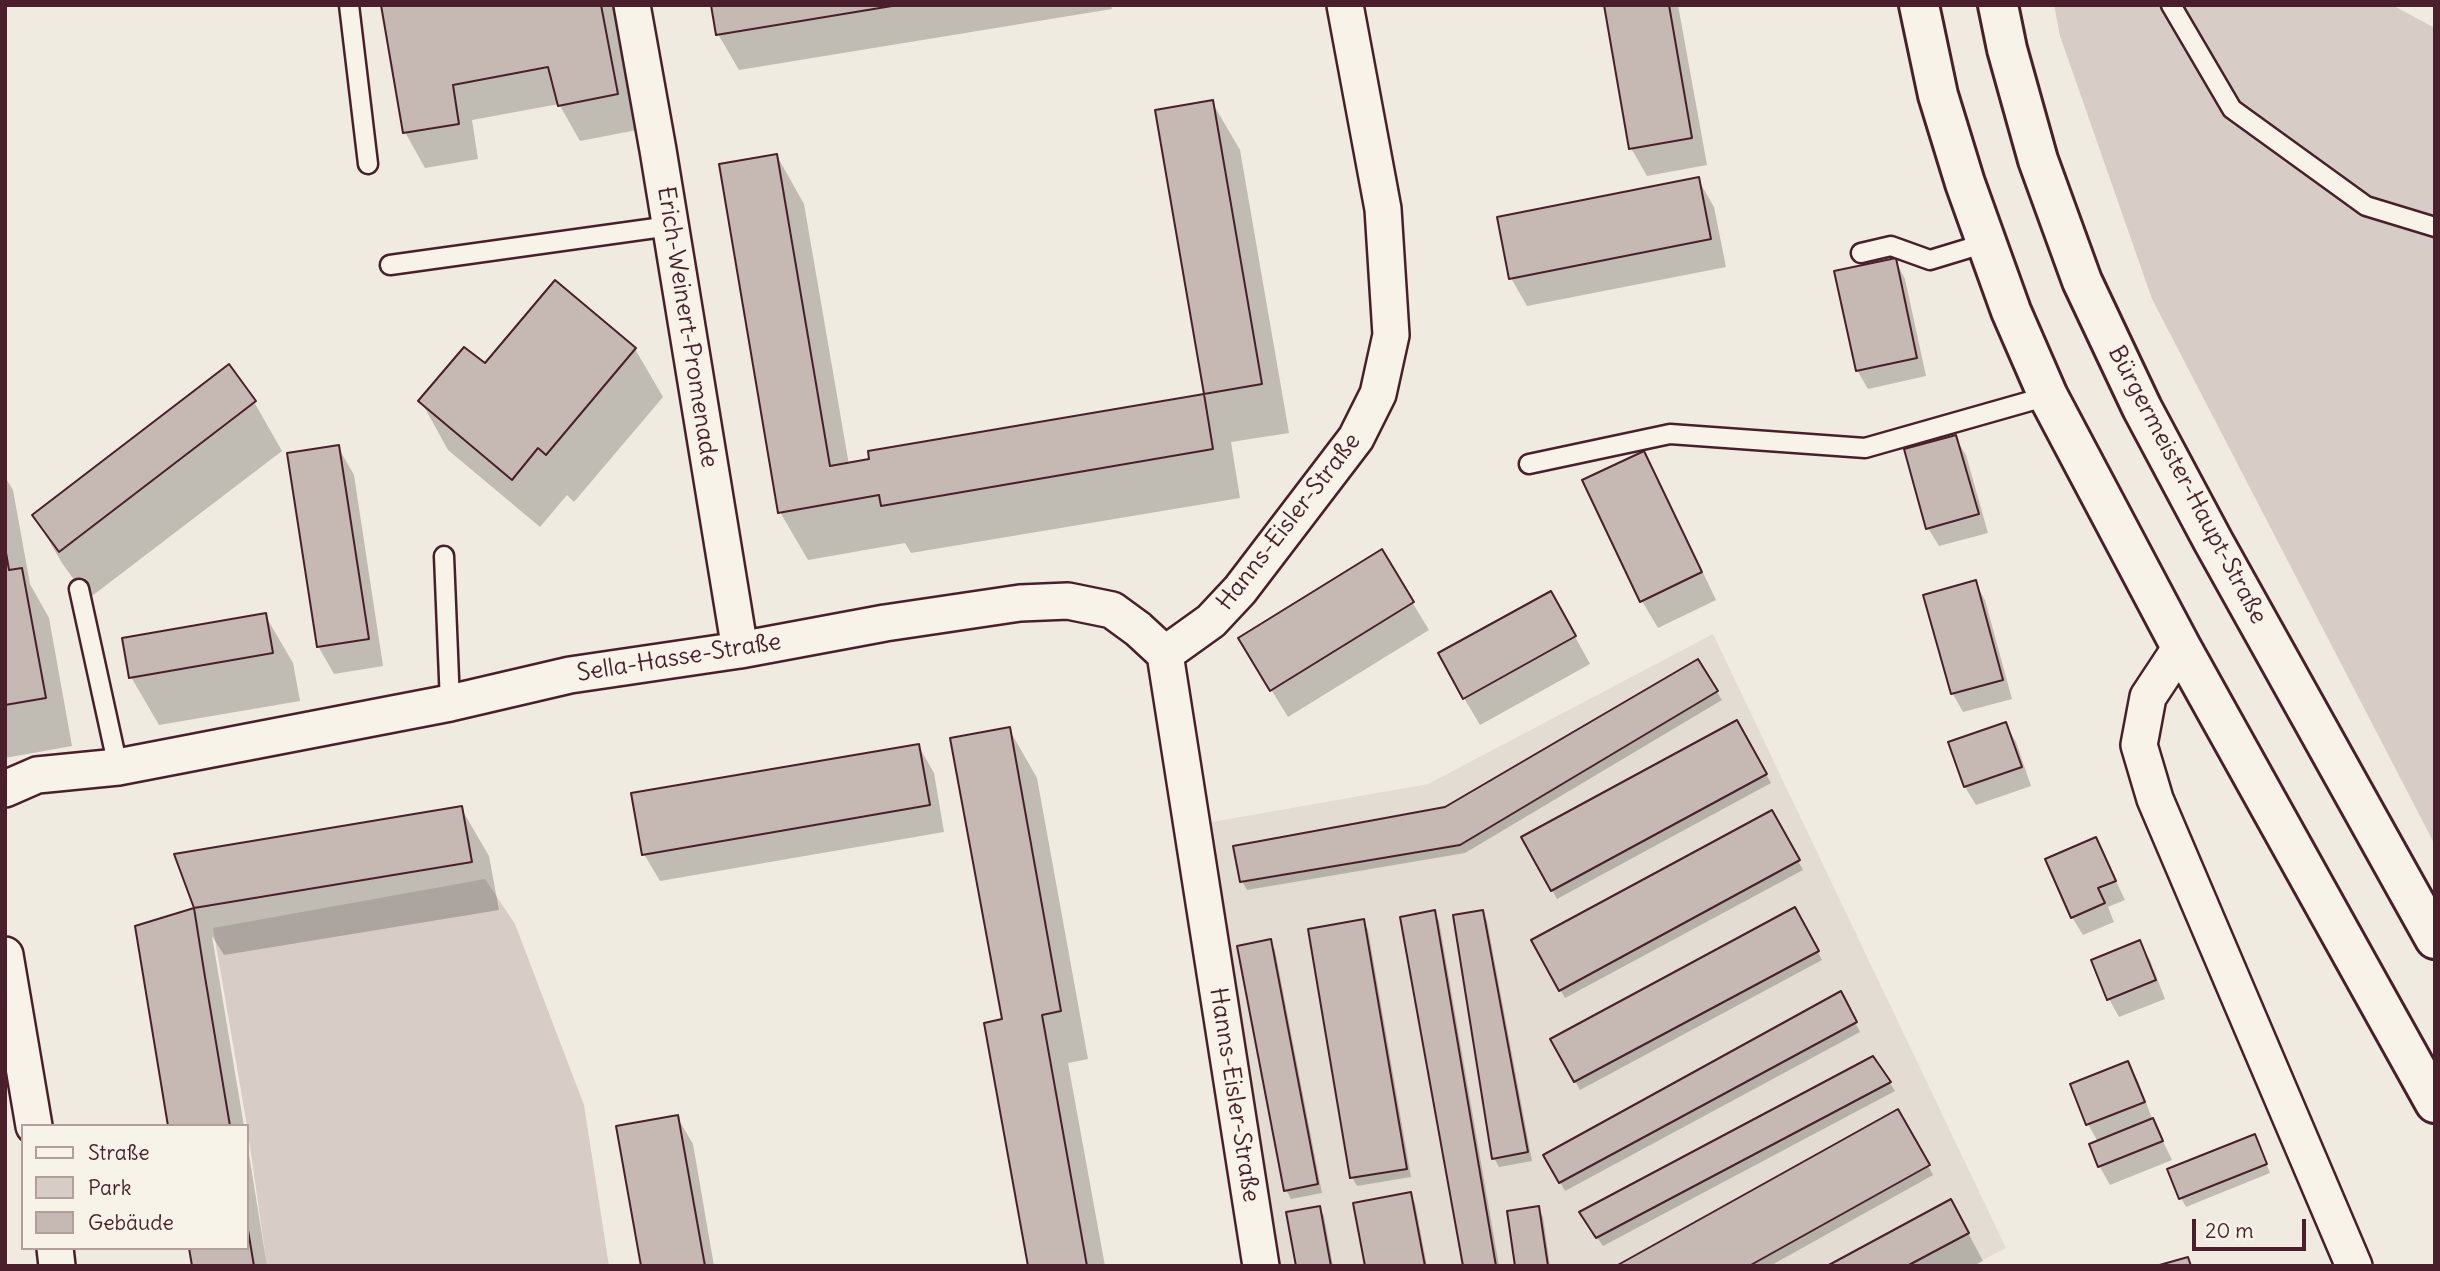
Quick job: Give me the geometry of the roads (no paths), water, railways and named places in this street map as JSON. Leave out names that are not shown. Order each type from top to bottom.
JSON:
[{"type":"street","name":"Erich-Weinert-Promenade","points":[[632,5],[740,650]]},
{"type":"street","name":"Hanns-Eisler-Straße","points":[[1261,1266],[1165,654],[1211,621],[1240,590],[1356,438],[1378,394],[1391,335],[1382,209],[1345,5]]},
{"type":"street","points":[[1919,5],[1938,95],[1986,243],[2048,396],[2181,647],[2435,1103]]},
{"type":"street","name":"Bürgermeister-Haupt-Straße","points":[[1998,5],[2007,49],[2038,160],[2082,281],[2142,408],[2435,939]]},
{"type":"street","name":"Sella-Hasse-Straße","points":[[5,789],[37,775],[118,767],[450,703],[570,675],[740,650],[885,623],[1020,603],[1068,601],[1112,610],[1165,654]]},
{"type":"street","points":[[2181,647],[2148,697],[2139,745],[2155,799],[2354,1266]]},
{"type":"street","points":[[5,955],[34,1124]]},
{"type":"lane","points":[[349,5],[368,164]]},
{"type":"lane","points":[[2171,5],[2232,109],[2366,206],[2435,227]]},
{"type":"lane","points":[[390,265],[670,226]]},
{"type":"lane","points":[[1861,253],[1891,246],[1930,260],[1986,243]]},
{"type":"lane","points":[[1529,464],[1670,434],[1865,448],[2048,396]]},
{"type":"lane","points":[[444,556],[450,703]]},
{"type":"lane","points":[[79,589],[118,767]]}]
